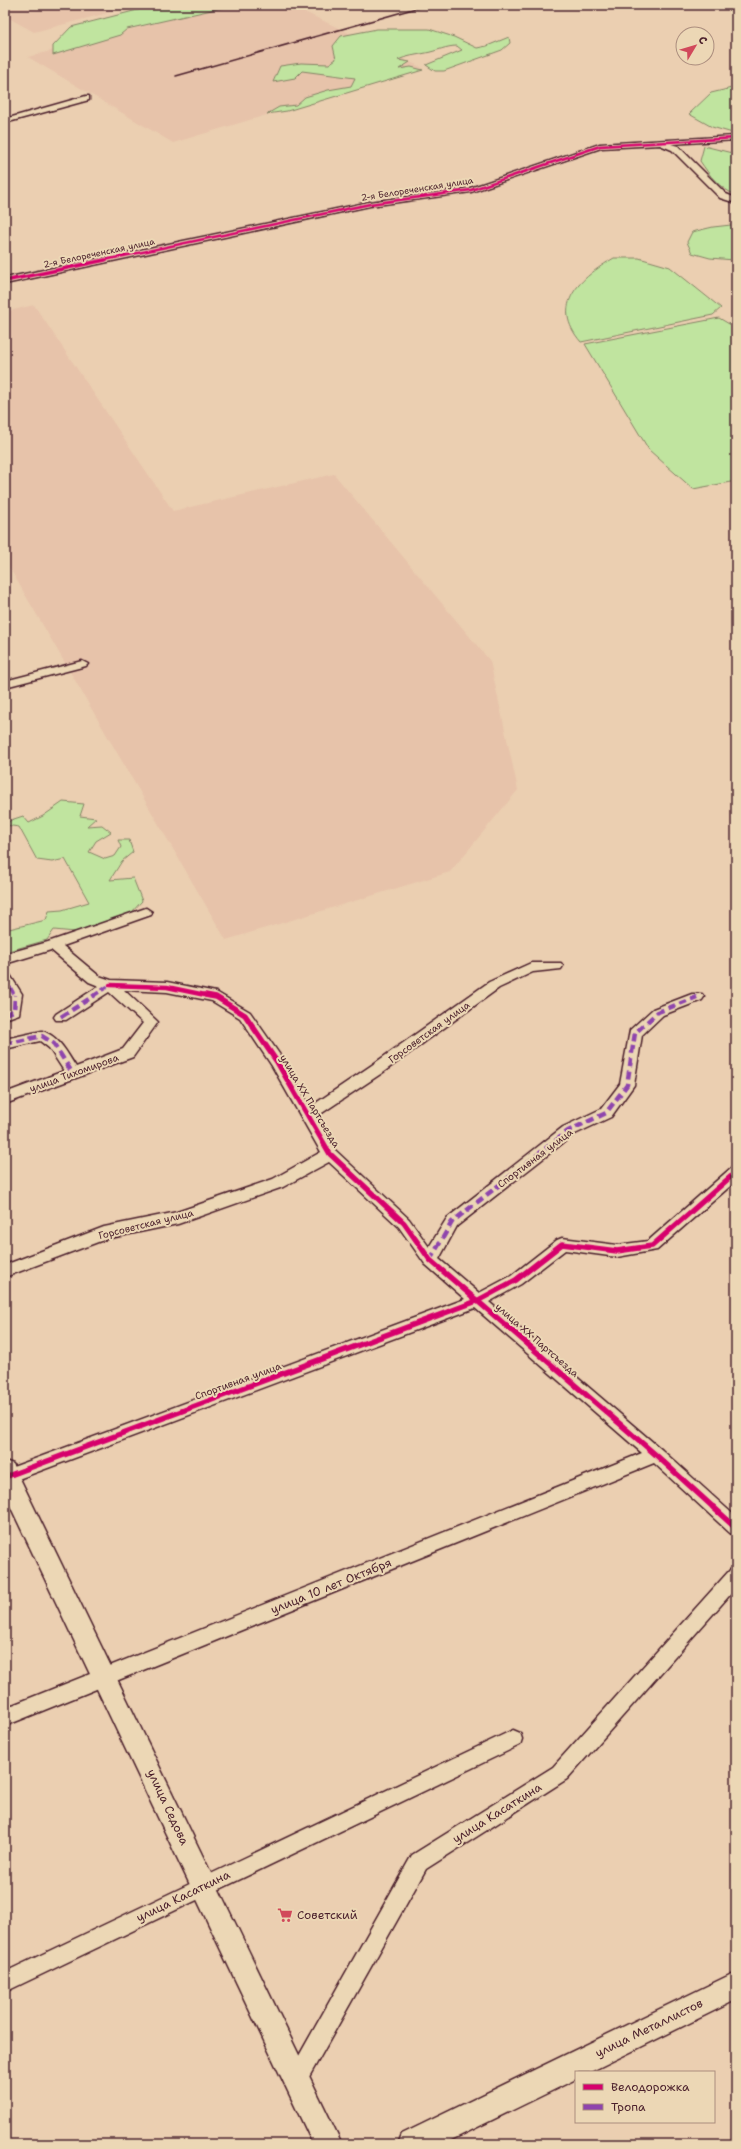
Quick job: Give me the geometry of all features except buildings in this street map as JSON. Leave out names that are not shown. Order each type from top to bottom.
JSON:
[{"type":"street","points":[[5,121],[86,98]]},
{"type":"street","name":"2-я Белореченская улица","points":[[5,281],[370,204],[471,190],[600,146],[736,138]]},
{"type":"street","points":[[659,143],[675,148],[723,196],[736,201]]},
{"type":"street","points":[[5,684],[82,664]]},
{"type":"street","points":[[5,959],[53,945],[146,912]]},
{"type":"street","points":[[53,945],[94,979],[110,985]]},
{"type":"street","name":"Горсоветская улица","points":[[308,1115],[377,1069],[494,985],[531,968],[556,966]]},
{"type":"street","points":[[5,978],[15,994],[14,1011],[5,1014]]},
{"type":"street","points":[[62,1017],[110,985]]},
{"type":"street","name":"улица Тихомирова","points":[[5,1099],[128,1053],[151,1022],[110,985]]},
{"type":"street","name":"улица XX Партсъезда","points":[[110,985],[167,987],[216,997],[245,1015],[277,1062],[330,1154],[404,1223],[430,1260],[656,1455],[736,1528]]},
{"type":"street","name":"Спортивная улица","points":[[430,1260],[452,1222],[568,1131],[606,1113],[627,1085],[635,1033],[658,1012],[698,997]]},
{"type":"street","points":[[5,1044],[42,1036],[54,1044],[73,1074]]},
{"type":"street","name":"Горсоветская улица","points":[[5,1271],[104,1233],[178,1218],[278,1183],[330,1154]]},
{"type":"street","name":"Спортивная улица","points":[[6,1475],[478,1301],[516,1280],[562,1244],[617,1251],[652,1246],[736,1172]]},
{"type":"street","name":"улица 10 лет Октября","points":[[5,1718],[656,1455]]},
{"type":"street","name":"улица Седова","points":[[6,1475],[106,1677],[298,2077],[328,2144]]},
{"type":"street","name":"улица Касаткина","points":[[298,2077],[419,1862],[560,1773],[736,1576]]},
{"type":"street","name":"улица Касаткина","points":[[5,1982],[205,1885],[513,1739]]},
{"type":"street","name":"улица Металлистов","points":[[412,2144],[736,1986]]},
{"type":"shaded area","points":[[5,5],[138,5],[34,32],[5,16]]},
{"type":"shaded area","points":[[222,5],[290,5],[423,68],[173,143],[28,57]]},
{"type":"shaded area","points":[[34,305],[173,511],[334,474],[490,661],[518,790],[450,872],[226,940],[5,560],[5,312]]},
{"type":"green space","points":[[157,5],[234,5],[127,29],[120,35],[53,55],[53,46],[71,27]]},
{"type":"green space","points":[[377,29],[429,29],[454,37],[477,48],[487,46],[509,37],[510,43],[502,50],[444,71],[435,71],[426,65],[462,50],[457,46],[404,58],[398,60],[410,62],[399,69],[411,67],[423,70],[287,111],[267,114],[279,107],[296,105],[305,97],[328,90],[351,86],[355,78],[302,71],[295,78],[273,82],[280,66],[301,63],[329,64],[336,59],[333,46],[341,36]]},
{"type":"green space","points":[[736,87],[736,134],[712,127],[689,114],[711,93]]},
{"type":"green space","points":[[704,146],[736,154],[736,195],[725,189],[707,172],[700,161]]},
{"type":"green space","points":[[731,225],[736,226],[736,259],[710,258],[692,253],[687,242],[692,232],[713,227]]},
{"type":"green space","points":[[614,258],[639,258],[670,267],[721,308],[713,315],[581,342],[572,329],[568,316],[568,304],[580,284],[590,274]]},
{"type":"green space","points":[[719,318],[736,328],[736,481],[693,489],[649,450],[585,344]]},
{"type":"green space","points":[[63,802],[84,804],[80,816],[96,818],[87,826],[102,825],[111,832],[96,841],[89,852],[105,859],[115,856],[121,847],[118,840],[129,840],[133,852],[122,861],[110,880],[133,878],[142,901],[131,913],[75,932],[54,930],[47,940],[5,952],[5,930],[46,920],[49,911],[62,910],[89,902],[65,859],[52,862],[37,860],[19,827],[5,825],[11,820],[23,816],[29,823],[43,816]]},
{"type":"railway","points":[[176,76],[427,5]]},
{"type":"marked path","points":[[5,978],[15,994],[14,1011],[5,1014]]},
{"type":"marked path","points":[[61,1017],[110,985]]},
{"type":"marked path","points":[[430,1260],[452,1222],[568,1131],[606,1113],[627,1085],[635,1033],[658,1012],[697,997]]},
{"type":"marked path","points":[[5,1044],[42,1036],[54,1044],[73,1074]]},
{"type":"cycle path","points":[[5,281],[370,204],[471,190],[600,146],[736,138]]},
{"type":"cycle path","points":[[110,985],[167,987],[216,997],[245,1015],[277,1062],[330,1154],[404,1223],[430,1260],[656,1455],[736,1528]]},
{"type":"cycle path","points":[[5,1477],[477,1301],[516,1280],[562,1244],[617,1251],[652,1246],[736,1172]]},
{"type":"place","name":"Советский","points":[[285,1915]]}]
